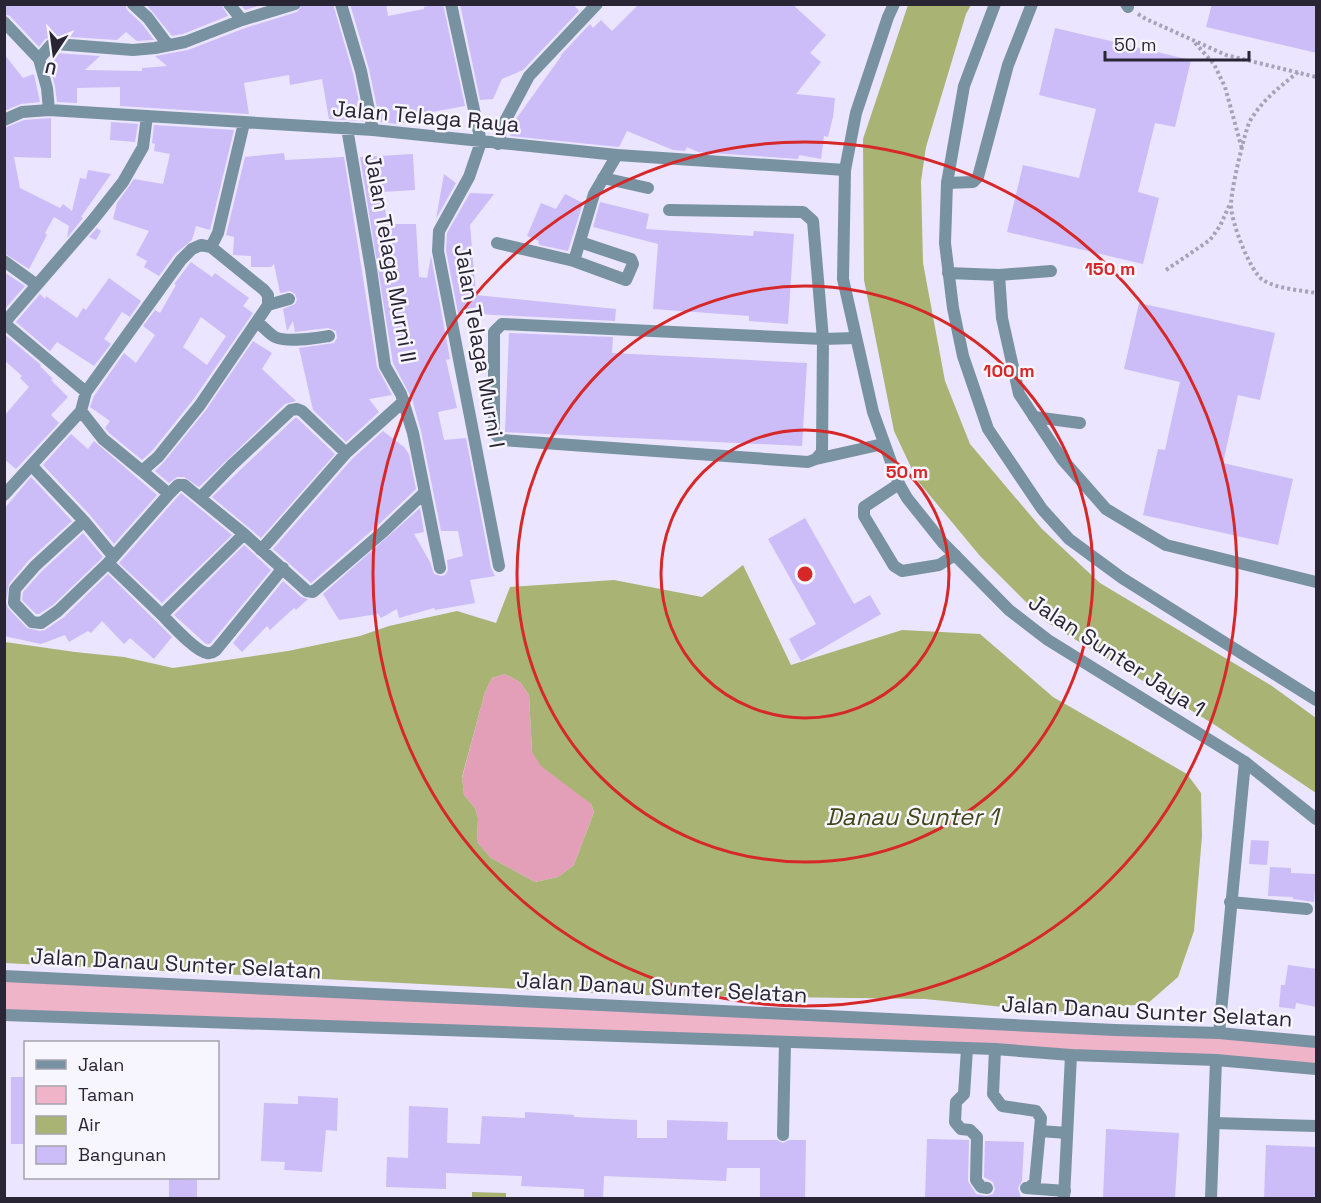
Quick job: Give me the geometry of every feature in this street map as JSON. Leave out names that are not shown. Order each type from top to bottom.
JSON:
[{"type":"street","points":[[133,4],[148,18],[168,45]]},
{"type":"street","points":[[229,4],[242,20]]},
{"type":"street","points":[[39,59],[51,45],[56,44],[133,50],[168,45],[202,36],[242,20],[295,4]]},
{"type":"street","points":[[341,4],[361,71],[374,130]]},
{"type":"street","points":[[451,4],[482,142]]},
{"type":"street","points":[[498,144],[503,125],[530,76],[597,4]]},
{"type":"street","name":"Jalan Sunter Jaya 1","points":[[894,4],[856,113],[845,170],[843,279],[873,412],[899,483],[907,498],[943,543],[1009,610],[1048,640],[1245,762],[1317,819]]},
{"type":"street","points":[[995,4],[964,86],[947,183],[945,243],[963,356],[988,429],[1042,509],[1069,539],[1122,578],[1317,700]]},
{"type":"street","points":[[947,183],[973,182],[978,177],[1008,65],[1032,4]]},
{"type":"street","points":[[4,22],[39,59],[47,88],[48,110]]},
{"type":"street","name":"Jalan Telaga Raya","points":[[4,120],[22,112],[48,110],[374,130],[617,155],[845,170]]},
{"type":"street","points":[[86,392],[5,323],[123,182],[142,147],[147,116]]},
{"type":"street","points":[[211,248],[218,233],[244,123]]},
{"type":"street","name":"Jalan Telaga Murni II","points":[[347,128],[385,366],[404,401],[413,433],[440,568]]},
{"type":"street","name":"Jalan Telaga Murni I","points":[[482,142],[469,177],[439,231],[438,251],[499,566]]},
{"type":"street","points":[[574,261],[594,194],[617,155]]},
{"type":"street","points":[[603,178],[648,188]]},
{"type":"street","points":[[669,210],[803,212],[813,221],[823,339],[822,452],[816,459]]},
{"type":"street","points":[[496,243],[574,261],[626,280],[633,264],[631,259],[580,242]]},
{"type":"street","points":[[4,495],[81,411],[86,392],[181,260],[192,249],[201,245],[211,248],[264,290],[268,295],[268,305],[200,405],[158,457],[142,471]]},
{"type":"street","points":[[4,261],[37,285]]},
{"type":"street","points":[[948,273],[999,275],[1051,271]]},
{"type":"street","points":[[999,275],[1002,318],[1019,394],[1062,459],[1106,509],[1166,545],[1317,582]]},
{"type":"street","points":[[268,305],[289,299]]},
{"type":"street","points":[[257,322],[281,339],[328,336]]},
{"type":"street","points":[[855,338],[823,339],[502,324],[494,332],[494,433],[502,440],[808,462],[883,444]]},
{"type":"street","points":[[261,549],[346,453],[404,401]]},
{"type":"street","points":[[200,498],[291,410],[302,411],[346,453]]},
{"type":"street","points":[[81,411],[103,439],[169,494]]},
{"type":"street","points":[[1034,417],[1080,423]]},
{"type":"street","points":[[32,466],[84,521],[110,560],[162,615],[197,649],[205,653],[216,650],[283,568]]},
{"type":"street","points":[[899,483],[864,507],[864,516],[894,566],[902,571],[939,565],[955,555]]},
{"type":"street","points":[[84,521],[35,566],[15,589],[14,603],[32,622],[41,623],[58,611],[110,560],[169,494],[182,484],[244,534],[307,591],[316,591],[424,493]]},
{"type":"street","points":[[162,615],[244,534]]},
{"type":"street","points":[[1218,1033],[1245,762]]},
{"type":"street","points":[[1230,902],[1307,909]]},
{"type":"street","name":"Jalan Danau Sunter Selatan","points":[[4,976],[1218,1033],[1317,1042]]},
{"type":"street","name":"Jalan Danau Sunter Selatan","points":[[4,1015],[994,1050],[1216,1060],[1317,1069]]},
{"type":"street","points":[[783,1134],[785,1042]]},
{"type":"street","points":[[967,1049],[964,1094],[956,1102],[955,1122],[961,1129],[970,1130],[977,1137],[976,1180],[981,1186],[987,1188]]},
{"type":"street","points":[[994,1050],[993,1094],[1002,1106],[1036,1111],[1041,1118],[1035,1182],[1025,1188],[1064,1195],[1071,1055]]},
{"type":"street","points":[[1211,1198],[1216,1060]]},
{"type":"street","points":[[1214,1123],[1317,1126]]},
{"type":"street","points":[[1040,1131],[1067,1133]]},
{"type":"path","points":[[1127,6],[1146,20],[1226,55],[1317,77]]},
{"type":"path","points":[[1192,40],[1214,64],[1225,87],[1242,150]]},
{"type":"path","points":[[1166,270],[1210,240],[1220,226],[1230,203],[1248,124],[1262,102],[1298,72]]},
{"type":"path","points":[[1230,203],[1238,235],[1258,276],[1273,284],[1317,293]]},
{"type":"green space","points":[[5,976],[1115,1030],[1316,1045],[1316,1073],[1051,1054],[5,1015]]},
{"type":"shaded area","points":[[505,674],[520,682],[529,695],[532,752],[591,804],[594,812],[574,865],[558,877],[535,882],[491,858],[477,842],[478,818],[475,808],[464,795],[462,778],[485,692],[492,678]]},
{"type":"water","points":[[908,5],[971,5],[966,14],[926,147],[921,181],[923,263],[945,381],[970,444],[1042,529],[1100,583],[1272,686],[1316,718],[1316,793],[1215,725],[1045,621],[980,556],[917,480],[894,431],[864,280],[863,139]]},
{"type":"water","name":"Danau Sunter 1","points":[[743,565],[791,665],[902,630],[980,634],[1053,697],[1187,774],[1201,793],[1202,836],[1194,931],[1178,977],[1147,1004],[1052,1012],[925,999],[638,995],[5,963],[5,642],[124,657],[173,668],[288,651],[360,636],[389,626],[457,611],[496,623],[510,587],[614,580],[702,597]],"holes":[[[505,674],[520,682],[529,695],[532,752],[541,766],[591,804],[594,812],[574,865],[558,877],[535,882],[491,858],[477,842],[478,818],[475,808],[464,795],[462,777],[485,692],[492,678]]]},
{"type":"water","points":[[472,1192],[506,1193],[506,1198],[472,1198]]},
{"type":"building","points":[[4,4],[125,4],[127,10],[154,40],[137,41],[126,32],[117,40],[55,36],[45,39],[39,47],[10,16],[4,14]]},
{"type":"building","points":[[146,4],[221,4],[228,16],[183,34],[172,36]]},
{"type":"building","points":[[240,4],[265,4],[245,10]]},
{"type":"building","points":[[303,4],[333,4],[353,73],[363,121],[329,119],[322,79],[290,85],[289,75],[244,83],[249,114],[120,106],[120,87],[77,88],[77,103],[57,102],[50,68],[58,64],[51,58],[55,53],[100,56],[85,70],[142,71],[142,68],[167,66],[155,56],[188,50],[245,28],[297,12]]},
{"type":"building","points":[[350,4],[386,4],[388,16],[424,9],[434,4],[443,4],[465,106],[416,115],[417,121],[397,124],[380,122],[369,69]]},
{"type":"building","points":[[460,4],[573,4],[579,11],[523,70],[502,79],[493,99],[480,100]]},
{"type":"building","points":[[639,4],[792,4],[826,35],[810,53],[821,62],[796,94],[835,98],[833,117],[828,137],[824,136],[821,159],[799,155],[798,159],[698,152],[687,147],[685,151],[673,150],[627,131],[619,147],[510,136],[516,119],[562,55],[560,56],[590,24],[593,28],[601,20],[612,31]]},
{"type":"building","points":[[1212,4],[1317,4],[1317,53],[1206,27]]},
{"type":"building","points":[[1055,28],[1191,60],[1175,127],[1155,123],[1138,192],[1159,198],[1143,264],[1007,232],[1023,165],[1079,178],[1096,109],[1039,95]]},
{"type":"building","points":[[4,54],[23,78],[34,74],[40,102],[21,104],[4,111]]},
{"type":"building","points":[[51,118],[51,158],[14,157],[20,188],[60,208],[58,211],[63,204],[72,211],[80,178],[86,179],[88,170],[111,174],[81,217],[83,218],[67,238],[69,226],[54,217],[29,269],[4,253],[4,128],[24,120]]},
{"type":"building","points":[[111,122],[138,124],[135,142],[110,140]]},
{"type":"building","points":[[154,125],[234,130],[210,230],[196,226],[192,240],[175,254],[159,276],[144,267],[147,261],[136,255],[149,231],[113,219],[117,203],[134,179],[163,184],[170,154],[154,151],[155,144],[152,143]]},
{"type":"building","points":[[284,153],[285,160],[344,157],[377,367],[392,395],[369,399],[379,412],[346,442],[313,410],[299,348],[334,343],[337,338],[336,331],[328,328],[295,332],[293,321],[287,331],[283,309],[295,304],[297,300],[295,294],[290,291],[280,293],[274,264],[271,267],[251,267],[251,256],[233,255],[234,237],[226,235],[245,157]]},
{"type":"building","points":[[413,154],[415,190],[383,192],[387,224],[416,224],[419,277],[427,278],[431,256],[450,359],[446,360],[457,408],[438,412],[444,440],[466,438],[491,568],[495,576],[470,580],[475,603],[435,610],[434,608],[399,618],[397,609],[381,618],[378,614],[339,620],[323,594],[420,508],[424,532],[414,534],[434,574],[445,575],[448,570],[447,560],[463,556],[458,531],[441,531],[421,431],[412,399],[393,363],[360,157]]},
{"type":"building","points":[[444,174],[456,183],[436,219]]},
{"type":"building","points":[[470,193],[494,194],[470,225],[476,295],[616,309],[615,321],[458,313],[446,250],[447,233]]},
{"type":"building","points":[[565,194],[583,203],[568,251],[540,245],[539,241],[527,236],[541,203],[556,209]]},
{"type":"building","points":[[600,202],[649,214],[646,229],[753,236],[754,231],[794,234],[788,324],[749,321],[749,316],[653,309],[658,244],[593,227]]},
{"type":"building","points":[[97,228],[101,231],[96,240],[89,237]]},
{"type":"building","points":[[191,262],[212,277],[215,273],[249,298],[243,306],[253,313],[193,400],[142,460],[109,433],[105,428],[110,421],[90,407],[94,396],[124,353],[136,363],[155,335],[143,326],[155,310],[160,313],[176,285],[174,284]],"holes":[[[201,317],[226,336],[207,365],[183,347]]]},
{"type":"building","points":[[4,272],[25,286],[4,310]]},
{"type":"building","points":[[109,278],[141,301],[130,317],[122,312],[104,339],[111,344],[94,366],[57,342],[50,351],[16,322],[40,294],[77,318],[83,308],[86,310]]},
{"type":"building","points":[[1139,303],[1275,333],[1260,400],[1238,395],[1223,463],[1293,479],[1278,545],[1143,515],[1158,449],[1165,450],[1180,382],[1124,369]]},
{"type":"building","points":[[509,333],[613,337],[612,353],[807,363],[802,446],[505,432]]},
{"type":"building","points":[[4,334],[41,365],[53,379],[51,380],[68,397],[51,415],[59,423],[16,469],[4,459],[4,416],[29,387],[20,378],[22,376],[4,360]]},
{"type":"building","points":[[253,341],[272,353],[262,369],[296,401],[285,404],[199,487],[184,477],[177,477],[169,483],[155,471],[206,410]]},
{"type":"building","points":[[295,418],[335,454],[261,538],[212,497]]},
{"type":"building","points":[[383,431],[404,447],[409,454],[416,489],[311,583],[273,549],[352,459]]},
{"type":"building","points":[[71,434],[88,449],[94,441],[157,495],[114,544],[43,465]]},
{"type":"building","points":[[31,477],[72,521],[29,560],[9,584],[6,602],[8,608],[27,628],[45,630],[64,617],[108,574],[172,637],[154,659],[130,638],[124,644],[102,621],[91,633],[88,631],[69,642],[65,635],[41,644],[4,636],[4,509]]},
{"type":"building","points":[[181,493],[232,535],[162,603],[119,563]]},
{"type":"building","points":[[805,518],[854,604],[870,595],[881,614],[801,661],[789,639],[816,624],[768,539]]},
{"type":"building","points":[[83,533],[103,557],[53,605],[36,614],[22,600],[23,592]]},
{"type":"building","points":[[244,545],[271,570],[210,644],[206,644],[174,615]]},
{"type":"building","points":[[283,581],[301,597],[308,599],[296,610],[294,608],[270,630],[267,626],[242,652],[233,643]]},
{"type":"building","points":[[1251,840],[1269,841],[1267,865],[1249,864]]},
{"type":"building","points":[[1270,867],[1291,868],[1291,873],[1316,874],[1314,902],[1293,899],[1293,897],[1268,896]]},
{"type":"building","points":[[1288,965],[1317,969],[1317,1007],[1296,1003],[1295,1009],[1279,1007],[1281,985],[1285,985]]},
{"type":"building","points":[[11,1077],[24,1077],[24,1144],[11,1144]]},
{"type":"building","points":[[298,1096],[338,1098],[337,1131],[326,1130],[322,1172],[284,1170],[285,1162],[261,1161],[264,1103],[298,1104]]},
{"type":"building","points":[[409,1106],[448,1108],[447,1143],[480,1144],[482,1116],[525,1118],[525,1112],[637,1120],[637,1138],[667,1138],[667,1120],[728,1122],[727,1140],[777,1140],[783,1143],[789,1140],[806,1140],[805,1198],[760,1198],[760,1168],[727,1168],[726,1181],[604,1176],[603,1198],[584,1198],[584,1189],[521,1186],[522,1176],[446,1173],[446,1189],[386,1187],[387,1157],[408,1158]]},
{"type":"building","points":[[1106,1129],[1179,1133],[1175,1198],[1103,1198]]},
{"type":"building","points":[[927,1139],[969,1140],[968,1181],[976,1194],[986,1196],[993,1194],[995,1189],[993,1182],[984,1177],[985,1141],[1024,1142],[1022,1181],[1018,1188],[1021,1198],[925,1198]]},
{"type":"building","points":[[1266,1145],[1317,1147],[1317,1198],[1264,1198]]},
{"type":"building","points":[[169,1179],[197,1180],[197,1197],[169,1197]]}]
